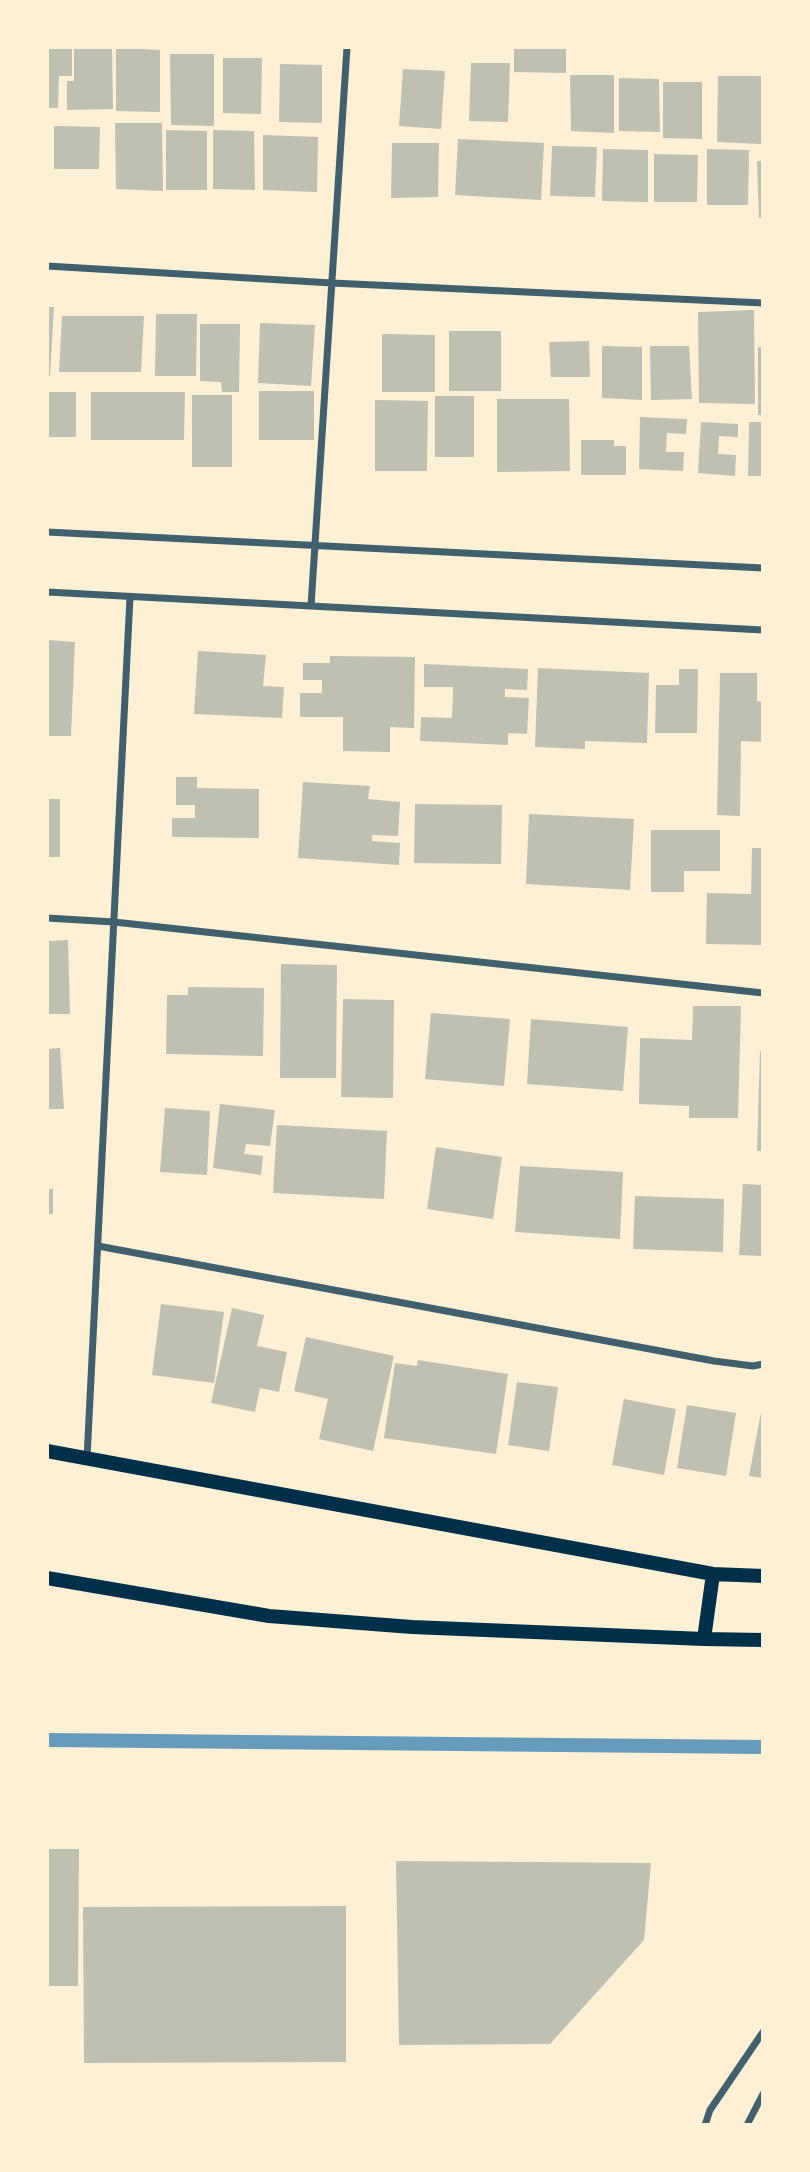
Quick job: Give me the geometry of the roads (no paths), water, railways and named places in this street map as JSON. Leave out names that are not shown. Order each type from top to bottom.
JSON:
[{"type":"main road","points":[[47,1451],[713,1574],[763,1576]]},
{"type":"main road","points":[[704,1639],[713,1574]]},
{"type":"main road","points":[[47,1578],[269,1616],[412,1627],[763,1640]]},
{"type":"street","points":[[311,606],[347,47]]},
{"type":"street","points":[[47,266],[332,283],[763,303]]},
{"type":"street","points":[[47,532],[763,568]]},
{"type":"street","points":[[47,592],[763,630]]},
{"type":"street","points":[[87,1458],[130,597]]},
{"type":"street","points":[[47,918],[114,922],[763,993]]},
{"type":"street","points":[[98,1246],[713,1361],[753,1366],[763,1364]]},
{"type":"street","points":[[705,2125],[710,2110],[763,2032]]},
{"type":"street","points":[[747,2125],[763,2094]]},
{"type":"waterway","points":[[47,1740],[763,1747]]}]
